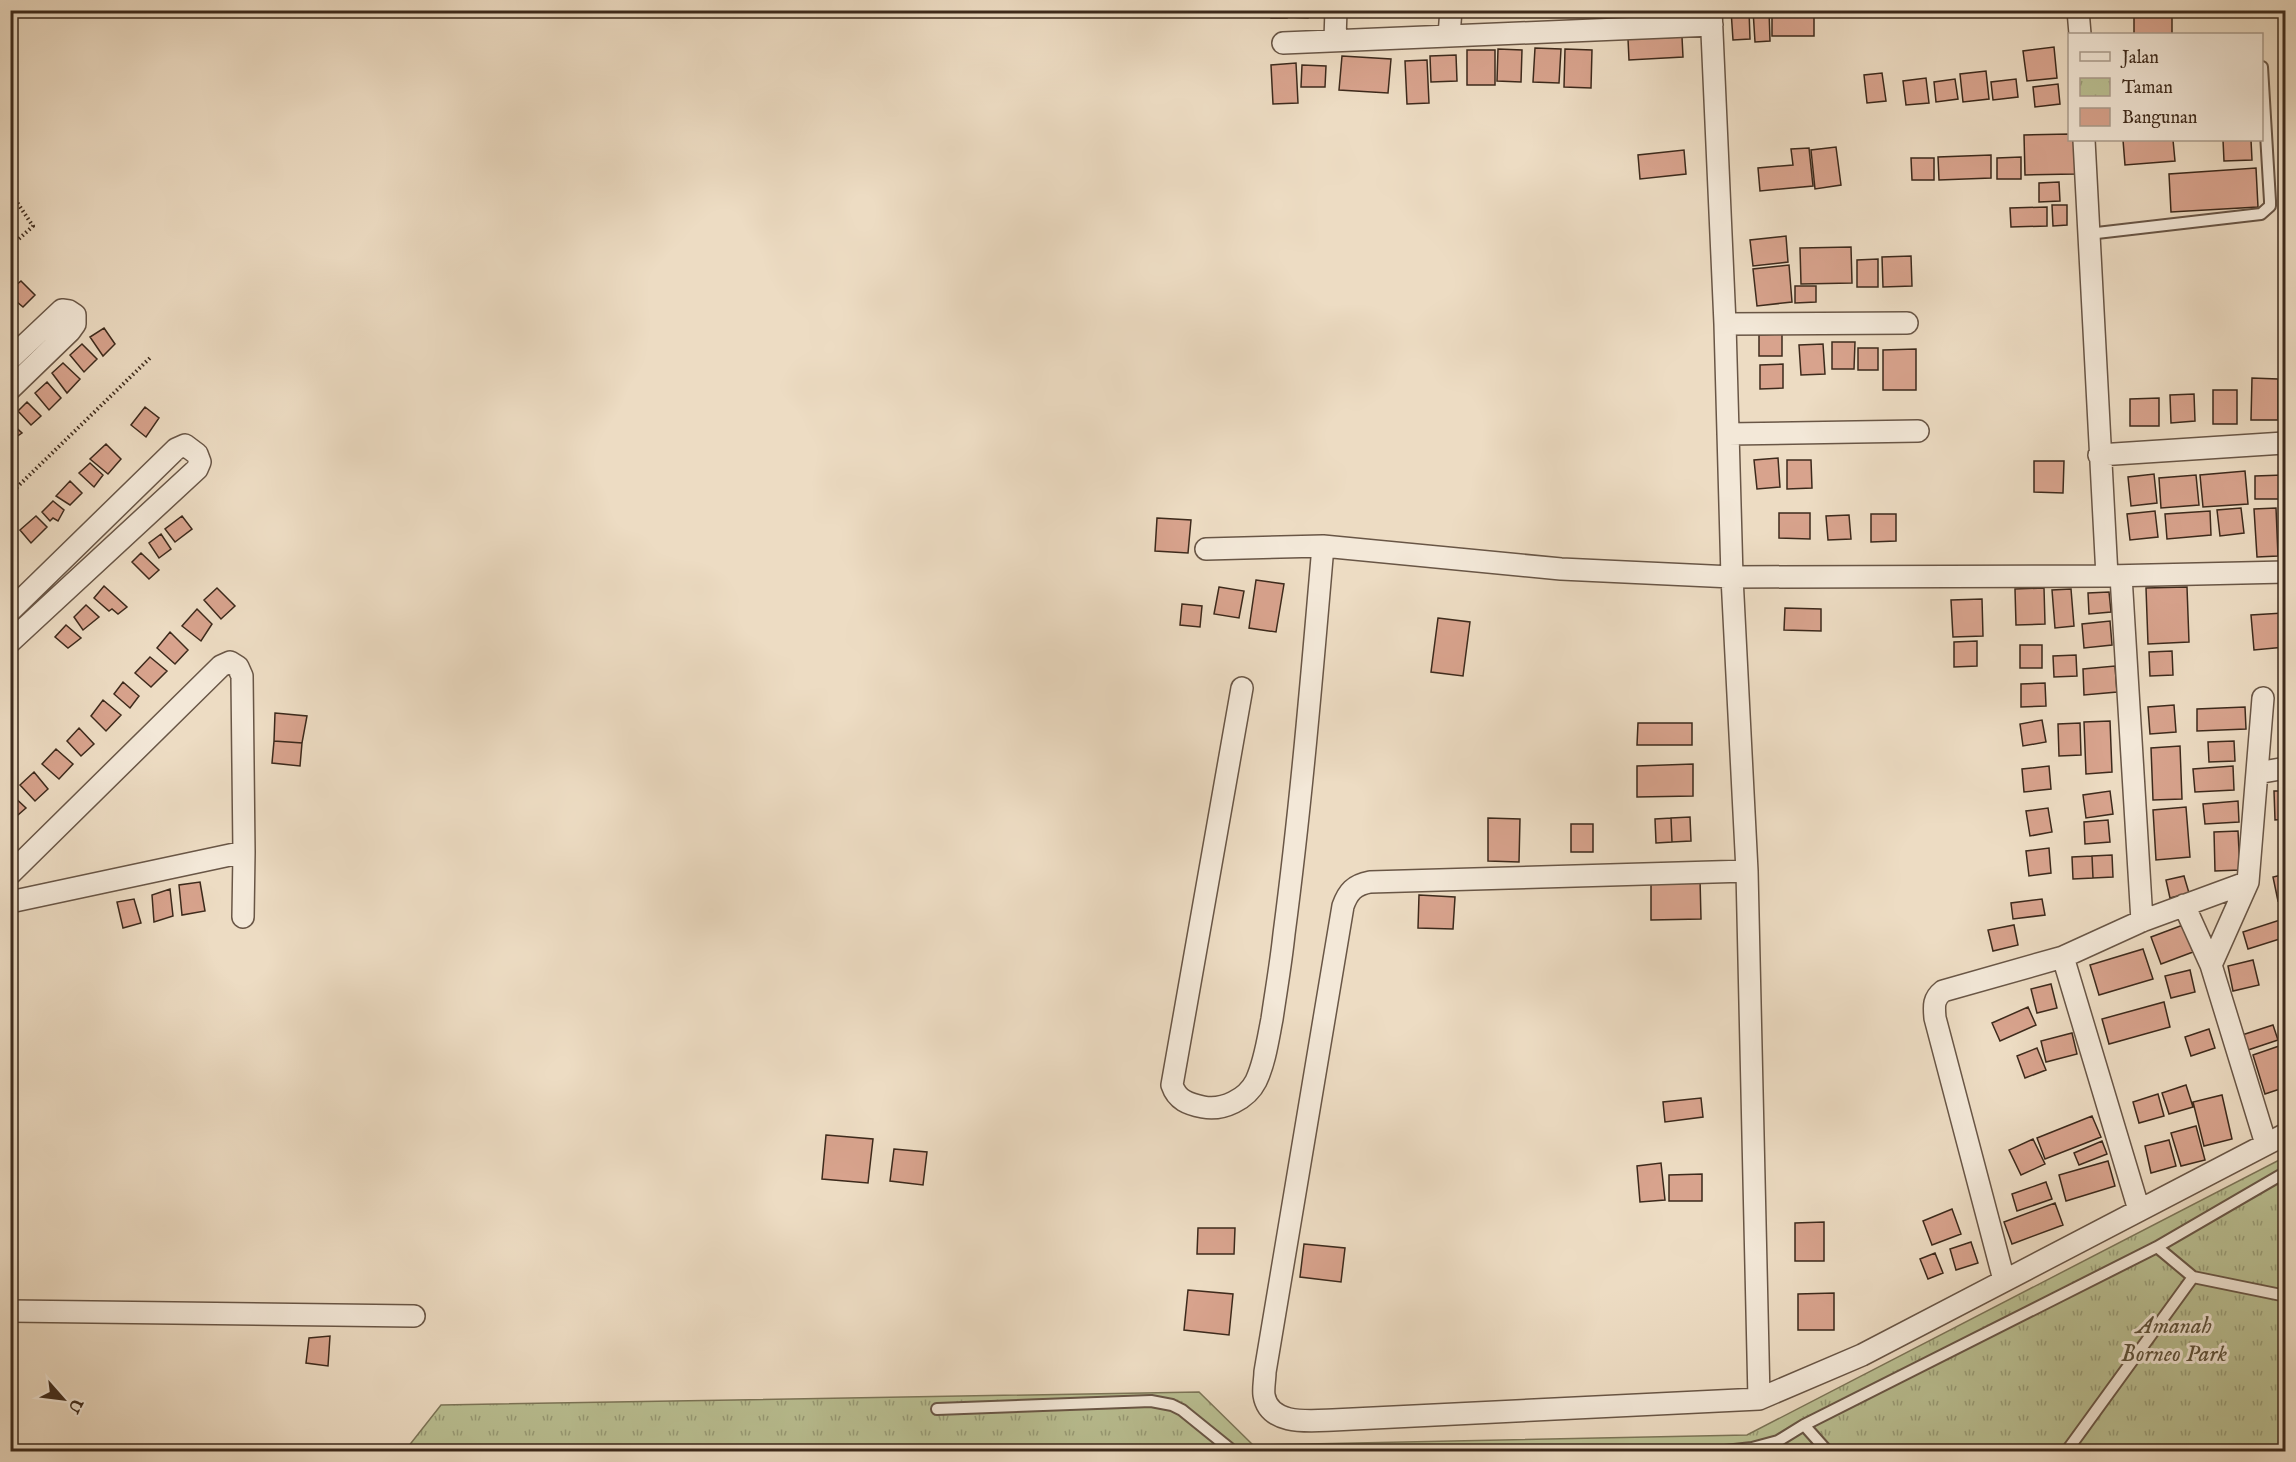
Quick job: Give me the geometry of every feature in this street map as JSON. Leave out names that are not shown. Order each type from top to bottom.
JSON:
[{"type":"street","points":[[1335,39],[1336,10]]},
{"type":"street","points":[[1449,35],[1451,10]]},
{"type":"street","points":[[2078,10],[2079,33]]},
{"type":"street","points":[[1283,43],[1449,35],[1572,20],[1712,18],[1725,324],[1732,578],[1747,871],[1759,1400]]},
{"type":"street","points":[[2084,141],[2099,455],[2114,576],[2142,921]]},
{"type":"street","points":[[10,359],[62,310],[69,310],[75,315],[75,324],[70,331],[10,389]]},
{"type":"street","points":[[1725,324],[1907,323]]},
{"type":"street","points":[[1728,434],[1918,431]]},
{"type":"street","points":[[2099,455],[2284,443]]},
{"type":"street","points":[[10,611],[176,449],[185,445],[197,454],[200,462],[197,469],[10,642]]},
{"type":"street","points":[[1242,688],[1172,1085],[1176,1096],[1187,1103],[1206,1107],[1223,1107],[1239,1100],[1256,1082],[1267,1047],[1279,979],[1291,885],[1323,546]]},
{"type":"street","points":[[1206,549],[1323,546],[1561,569],[1732,578],[2114,576],[2286,572]]},
{"type":"street","points":[[10,874],[213,674],[226,662],[230,662],[238,667],[242,676],[243,917]]},
{"type":"street","points":[[2211,965],[2248,882],[2264,698]]},
{"type":"street","points":[[2257,773],[2286,768]]},
{"type":"street","points":[[10,902],[244,852]]},
{"type":"street","points":[[1747,871],[1370,882],[1357,884],[1347,894],[1343,906],[1265,1372],[1264,1394],[1267,1404],[1275,1412],[1284,1418],[1300,1421],[1759,1400],[1862,1355],[2286,1134]]},
{"type":"street","points":[[2004,1280],[1935,1018],[1936,996],[1943,991],[2063,957],[2142,921],[2248,882]]},
{"type":"street","points":[[2184,905],[2211,965],[2266,1144]]},
{"type":"street","points":[[2063,957],[2139,1210]]},
{"type":"street","points":[[10,1311],[414,1316]]},
{"type":"lane","points":[[2088,234],[2261,214],[2267,209],[2270,201],[2263,84]]},
{"type":"lane","points":[[1716,1452],[1752,1448],[1778,1441],[1804,1425],[2157,1247],[2286,1172]]},
{"type":"lane","points":[[2157,1247],[2193,1277],[2286,1296]]},
{"type":"lane","points":[[2066,1452],[2193,1277]]},
{"type":"lane","points":[[937,1409],[1150,1401],[1172,1405],[1182,1410],[1234,1452]]},
{"type":"lane","points":[[1804,1425],[1828,1452]]},
{"type":"lane","points":[[1593,1452],[1641,1452]]},
{"type":"path","points":[[10,192],[33,226],[10,248]]},
{"type":"path","points":[[10,494],[152,356]]},
{"type":"green space","name":"Amanah Borneo Park","points":[[2285,1157],[2285,1451],[404,1452],[441,1405],[1199,1392],[1253,1445],[1747,1435]]},
{"type":"building","points":[[1271,10],[1286,10],[1287,18],[1271,18]]},
{"type":"building","points":[[1290,10],[1309,10],[1308,18],[1289,17]]},
{"type":"building","points":[[1731,10],[1749,10],[1750,39],[1733,40]]},
{"type":"building","points":[[1753,10],[1769,10],[1770,41],[1755,42]]},
{"type":"building","points":[[1772,10],[1814,10],[1814,36],[1772,36]]},
{"type":"building","points":[[2134,12],[2172,13],[2172,33],[2134,33]]},
{"type":"building","points":[[1682,37],[1683,57],[1629,60],[1628,39]]},
{"type":"building","points":[[2054,47],[2057,78],[2027,81],[2023,51]]},
{"type":"building","points":[[1535,48],[1561,49],[1559,83],[1533,82]]},
{"type":"building","points":[[1498,49],[1522,50],[1521,82],[1497,81]]},
{"type":"building","points":[[1565,49],[1592,50],[1591,88],[1564,87]]},
{"type":"building","points":[[1467,50],[1495,50],[1495,85],[1467,85]]},
{"type":"building","points":[[1456,55],[1457,81],[1431,82],[1430,56]]},
{"type":"building","points":[[1342,56],[1391,59],[1388,93],[1339,90]]},
{"type":"building","points":[[1427,60],[1429,103],[1407,104],[1405,61]]},
{"type":"building","points":[[1296,63],[1298,103],[1273,104],[1271,65]]},
{"type":"building","points":[[1302,65],[1326,66],[1325,87],[1301,87]]},
{"type":"building","points":[[1986,71],[1989,99],[1963,102],[1960,74]]},
{"type":"building","points":[[1882,73],[1886,101],[1867,103],[1864,75]]},
{"type":"building","points":[[1926,78],[1929,103],[1906,105],[1903,81]]},
{"type":"building","points":[[1955,79],[1958,99],[1936,102],[1934,82]]},
{"type":"building","points":[[2016,79],[2018,97],[1993,100],[1991,82]]},
{"type":"building","points":[[2058,84],[2060,104],[2035,107],[2033,87]]},
{"type":"building","points":[[2068,134],[2068,141],[2074,141],[2075,174],[2025,175],[2024,135]]},
{"type":"building","points":[[2123,141],[2173,141],[2175,161],[2125,165]]},
{"type":"building","points":[[2223,141],[2251,141],[2252,160],[2224,161]]},
{"type":"building","points":[[1836,147],[1841,185],[1815,189],[1811,150]]},
{"type":"building","points":[[1809,148],[1813,186],[1760,191],[1758,168],[1793,165],[1791,149]]},
{"type":"building","points":[[1684,150],[1686,174],[1640,179],[1638,155]]},
{"type":"building","points":[[1991,155],[1991,178],[1939,180],[1938,157]]},
{"type":"building","points":[[2021,157],[2021,179],[1997,179],[1997,158]]},
{"type":"building","points":[[1911,158],[1934,158],[1934,180],[1912,180]]},
{"type":"building","points":[[2256,168],[2258,207],[2171,212],[2169,174]]},
{"type":"building","points":[[2059,182],[2060,201],[2039,202],[2039,183]]},
{"type":"building","points":[[2052,205],[2067,205],[2067,225],[2053,226]]},
{"type":"building","points":[[2047,207],[2047,226],[2011,227],[2010,208]]},
{"type":"building","points":[[1786,236],[1788,262],[1753,266],[1750,240]]},
{"type":"building","points":[[1851,247],[1852,283],[1801,284],[1800,248]]},
{"type":"building","points":[[1911,256],[1912,286],[1883,287],[1882,257]]},
{"type":"building","points":[[1878,259],[1878,287],[1857,287],[1857,260]]},
{"type":"building","points":[[1789,265],[1792,302],[1757,306],[1753,269]]},
{"type":"building","points":[[21,281],[35,295],[23,307],[10,296],[10,290]]},
{"type":"building","points":[[1795,286],[1816,286],[1816,302],[1795,303]]},
{"type":"building","points":[[104,328],[115,344],[103,356],[90,337]]},
{"type":"building","points":[[1782,334],[1782,356],[1759,356],[1759,335]]},
{"type":"building","points":[[1832,342],[1855,342],[1854,369],[1832,369]]},
{"type":"building","points":[[82,344],[97,359],[84,372],[70,355]]},
{"type":"building","points":[[1823,344],[1825,374],[1801,375],[1799,345]]},
{"type":"building","points":[[1858,348],[1878,348],[1878,370],[1858,370]]},
{"type":"building","points":[[1916,349],[1916,390],[1883,390],[1883,350]]},
{"type":"building","points":[[63,363],[80,379],[67,393],[52,373]]},
{"type":"building","points":[[1783,364],[1783,388],[1760,389],[1760,365]]},
{"type":"building","points":[[2282,375],[2286,375],[2286,416],[2283,416]]},
{"type":"building","points":[[2252,378],[2278,379],[2278,420],[2251,420]]},
{"type":"building","points":[[47,382],[61,398],[49,410],[35,393]]},
{"type":"building","points":[[2213,390],[2237,390],[2237,424],[2213,424]]},
{"type":"building","points":[[2194,394],[2195,421],[2171,423],[2170,395]]},
{"type":"building","points":[[2159,398],[2159,426],[2130,426],[2130,399]]},
{"type":"building","points":[[27,402],[41,416],[31,425],[18,411]]},
{"type":"building","points":[[145,407],[159,418],[146,437],[131,425]]},
{"type":"building","points":[[10,422],[22,433],[10,441]]},
{"type":"building","points":[[106,444],[121,459],[108,474],[90,459]]},
{"type":"building","points":[[1778,458],[1780,487],[1757,489],[1754,460]]},
{"type":"building","points":[[1787,460],[1811,460],[1812,488],[1787,489]]},
{"type":"building","points":[[2034,461],[2064,461],[2063,493],[2034,492]]},
{"type":"building","points":[[90,463],[103,475],[94,487],[79,473]]},
{"type":"building","points":[[2245,471],[2248,504],[2203,507],[2200,475]]},
{"type":"building","points":[[2154,474],[2157,503],[2131,506],[2128,477]]},
{"type":"building","points":[[2196,475],[2199,505],[2161,508],[2159,478]]},
{"type":"building","points":[[2283,475],[2283,499],[2255,499],[2255,476]]},
{"type":"building","points":[[70,481],[82,493],[70,505],[56,496]]},
{"type":"building","points":[[53,501],[64,510],[58,521],[53,518],[50,521],[42,512]]},
{"type":"building","points":[[2279,504],[2286,504],[2286,518],[2279,518]]},
{"type":"building","points":[[2241,508],[2244,533],[2220,536],[2217,510]]},
{"type":"building","points":[[2276,508],[2278,556],[2257,557],[2254,509]]},
{"type":"building","points":[[2155,511],[2158,537],[2130,540],[2127,514]]},
{"type":"building","points":[[2210,511],[2211,535],[2167,539],[2165,514]]},
{"type":"building","points":[[1779,513],[1810,513],[1810,539],[1779,538]]},
{"type":"building","points":[[1871,514],[1896,514],[1896,541],[1871,542]]},
{"type":"building","points":[[1849,515],[1851,539],[1828,540],[1826,516]]},
{"type":"building","points":[[36,516],[47,527],[31,543],[20,530]]},
{"type":"building","points":[[182,516],[192,529],[175,542],[165,529]]},
{"type":"building","points":[[1157,518],[1191,520],[1188,553],[1155,551]]},
{"type":"building","points":[[161,534],[171,549],[159,558],[149,543]]},
{"type":"building","points":[[141,553],[159,570],[149,579],[132,562]]},
{"type":"building","points":[[1256,580],[1284,584],[1276,632],[1249,628]]},
{"type":"building","points":[[104,586],[127,607],[118,614],[112,609],[109,611],[94,598]]},
{"type":"building","points":[[1219,587],[1244,591],[1239,618],[1214,614]]},
{"type":"building","points":[[2187,587],[2189,642],[2148,644],[2146,588]]},
{"type":"building","points":[[217,588],[235,606],[221,619],[204,600]]},
{"type":"building","points":[[2044,588],[2045,624],[2016,625],[2015,589]]},
{"type":"building","points":[[2071,589],[2074,626],[2055,628],[2052,590]]},
{"type":"building","points":[[2109,592],[2111,612],[2089,614],[2088,593]]},
{"type":"building","points":[[1982,599],[1983,636],[1953,637],[1951,600]]},
{"type":"building","points":[[1182,604],[1202,606],[1200,627],[1180,625]]},
{"type":"building","points":[[86,605],[99,617],[83,630],[74,617]]},
{"type":"building","points":[[1785,608],[1821,609],[1821,631],[1784,630]]},
{"type":"building","points":[[197,609],[212,624],[201,641],[182,626]]},
{"type":"building","points":[[2283,613],[2285,647],[2254,650],[2251,615]]},
{"type":"building","points":[[1438,618],[1470,622],[1463,676],[1431,672]]},
{"type":"building","points":[[2110,621],[2112,645],[2084,648],[2082,624]]},
{"type":"building","points":[[66,625],[81,638],[68,648],[55,637]]},
{"type":"building","points":[[170,632],[188,650],[175,664],[157,648]]},
{"type":"building","points":[[1977,641],[1977,666],[1954,667],[1954,642]]},
{"type":"building","points":[[2020,645],[2042,645],[2042,668],[2020,668]]},
{"type":"building","points":[[2172,651],[2173,675],[2150,676],[2149,652]]},
{"type":"building","points":[[2076,655],[2077,676],[2054,677],[2053,656]]},
{"type":"building","points":[[150,657],[167,671],[151,687],[135,673]]},
{"type":"building","points":[[2115,666],[2117,692],[2084,695],[2083,669]]},
{"type":"building","points":[[123,682],[139,696],[130,708],[114,694]]},
{"type":"building","points":[[2045,683],[2046,706],[2021,707],[2021,684]]},
{"type":"building","points":[[103,700],[121,715],[106,731],[91,716]]},
{"type":"building","points":[[2283,700],[2286,700],[2286,744],[2282,744]]},
{"type":"building","points":[[2174,705],[2176,732],[2150,734],[2148,707]]},
{"type":"building","points":[[2245,707],[2246,729],[2197,731],[2197,709]]},
{"type":"building","points":[[275,713],[307,716],[302,743],[274,741]]},
{"type":"building","points":[[2042,720],[2046,742],[2023,746],[2020,724]]},
{"type":"building","points":[[2110,721],[2112,772],[2086,774],[2084,722]]},
{"type":"building","points":[[1638,723],[1692,723],[1692,745],[1637,745]]},
{"type":"building","points":[[2080,723],[2081,755],[2059,756],[2058,724]]},
{"type":"building","points":[[79,728],[94,744],[81,756],[67,741]]},
{"type":"building","points":[[274,741],[302,743],[300,766],[272,763]]},
{"type":"building","points":[[2234,741],[2235,761],[2209,762],[2208,742]]},
{"type":"building","points":[[2180,746],[2182,799],[2153,800],[2151,748]]},
{"type":"building","points":[[56,749],[73,764],[59,779],[42,764]]},
{"type":"building","points":[[1693,764],[1693,796],[1637,797],[1637,766]]},
{"type":"building","points":[[2049,766],[2051,789],[2024,792],[2022,769]]},
{"type":"building","points":[[2233,766],[2234,790],[2195,792],[2193,769]]},
{"type":"building","points":[[34,772],[48,789],[35,801],[20,785]]},
{"type":"building","points":[[2110,791],[2113,814],[2086,818],[2083,795]]},
{"type":"building","points":[[2274,791],[2286,791],[2286,819],[2275,820]]},
{"type":"building","points":[[11,794],[26,808],[12,820],[10,819]]},
{"type":"building","points":[[2238,801],[2239,822],[2205,824],[2203,804]]},
{"type":"building","points":[[2186,807],[2190,857],[2156,860],[2153,810]]},
{"type":"building","points":[[2048,808],[2052,832],[2030,836],[2026,811]]},
{"type":"building","points":[[1690,817],[1691,841],[1672,842],[1671,818]]},
{"type":"building","points":[[1488,818],[1520,819],[1519,862],[1488,861]]},
{"type":"building","points":[[1671,818],[1672,842],[1656,843],[1655,819]]},
{"type":"building","points":[[2108,820],[2110,842],[2085,844],[2084,822]]},
{"type":"building","points":[[1571,824],[1593,824],[1593,852],[1571,852]]},
{"type":"building","points":[[2238,831],[2240,870],[2215,871],[2214,832]]},
{"type":"building","points":[[2049,848],[2051,873],[2029,876],[2026,851]]},
{"type":"building","points":[[2112,855],[2113,877],[2093,878],[2092,856]]},
{"type":"building","points":[[2092,856],[2093,878],[2073,879],[2072,857]]},
{"type":"building","points":[[2286,874],[2286,899],[2278,901],[2273,877]]},
{"type":"building","points":[[2184,876],[2189,893],[2170,898],[2166,880]]},
{"type":"building","points":[[1700,879],[1701,919],[1651,920],[1651,880]]},
{"type":"building","points":[[200,882],[205,911],[182,915],[179,885]]},
{"type":"building","points":[[170,889],[173,916],[154,922],[152,895]]},
{"type":"building","points":[[1419,895],[1455,897],[1453,929],[1418,928]]},
{"type":"building","points":[[134,899],[141,923],[123,928],[117,902]]},
{"type":"building","points":[[2042,899],[2045,915],[2013,919],[2011,903]]},
{"type":"building","points":[[2286,918],[2286,937],[2248,949],[2243,932]]},
{"type":"building","points":[[2014,925],[2018,945],[1993,951],[1988,930]]},
{"type":"building","points":[[2183,925],[2193,952],[2161,964],[2151,937]]},
{"type":"building","points":[[2143,949],[2153,979],[2099,995],[2090,965]]},
{"type":"building","points":[[2253,960],[2259,985],[2233,991],[2228,966]]},
{"type":"building","points":[[2190,970],[2195,992],[2171,998],[2165,976]]},
{"type":"building","points":[[2051,984],[2057,1008],[2037,1013],[2031,989]]},
{"type":"building","points":[[2164,1002],[2170,1027],[2109,1044],[2102,1019]]},
{"type":"building","points":[[2028,1007],[2036,1025],[2000,1041],[1992,1023]]},
{"type":"building","points":[[2273,1025],[2278,1040],[2248,1050],[2242,1035]]},
{"type":"building","points":[[2209,1029],[2215,1048],[2191,1056],[2185,1037]]},
{"type":"building","points":[[2072,1033],[2077,1054],[2046,1062],[2041,1041]]},
{"type":"building","points":[[2282,1045],[2286,1056],[2286,1087],[2265,1094],[2253,1055]]},
{"type":"building","points":[[2037,1048],[2046,1070],[2025,1078],[2017,1056]]},
{"type":"building","points":[[2186,1085],[2193,1107],[2169,1114],[2162,1093]]},
{"type":"building","points":[[2158,1094],[2164,1116],[2139,1123],[2133,1102]]},
{"type":"building","points":[[2222,1095],[2232,1139],[2204,1146],[2193,1102]]},
{"type":"building","points":[[1701,1098],[1703,1117],[1665,1122],[1663,1102]]},
{"type":"building","points":[[2092,1116],[2101,1137],[2045,1159],[2037,1138]]},
{"type":"building","points":[[2196,1126],[2205,1160],[2181,1166],[2171,1133]]},
{"type":"building","points":[[826,1135],[873,1139],[868,1183],[822,1179]]},
{"type":"building","points":[[2033,1139],[2045,1164],[2021,1175],[2009,1150]]},
{"type":"building","points":[[2169,1140],[2176,1166],[2151,1173],[2145,1146]]},
{"type":"building","points":[[2102,1141],[2107,1154],[2079,1165],[2074,1153]]},
{"type":"building","points":[[894,1149],[927,1152],[923,1185],[890,1181]]},
{"type":"building","points":[[2108,1161],[2115,1186],[2066,1201],[2059,1175]]},
{"type":"building","points":[[1661,1163],[1665,1200],[1640,1202],[1637,1166]]},
{"type":"building","points":[[1702,1174],[1702,1201],[1669,1201],[1669,1175]]},
{"type":"building","points":[[2046,1182],[2052,1199],[2017,1211],[2012,1194]]},
{"type":"building","points":[[2055,1203],[2063,1225],[2012,1244],[2004,1222]]},
{"type":"building","points":[[1952,1209],[1961,1234],[1932,1245],[1923,1221]]},
{"type":"building","points":[[1824,1222],[1824,1261],[1795,1261],[1795,1223]]},
{"type":"building","points":[[1198,1228],[1235,1228],[1234,1254],[1197,1254]]},
{"type":"building","points":[[1971,1242],[1978,1263],[1956,1270],[1950,1249]]},
{"type":"building","points":[[1304,1244],[1345,1248],[1341,1282],[1300,1277]]},
{"type":"building","points":[[1935,1253],[1943,1273],[1928,1279],[1920,1259]]},
{"type":"building","points":[[1188,1290],[1233,1294],[1229,1335],[1184,1330]]},
{"type":"building","points":[[1834,1293],[1834,1330],[1798,1330],[1798,1294]]},
{"type":"building","points":[[330,1336],[328,1366],[306,1363],[309,1338]]}]
